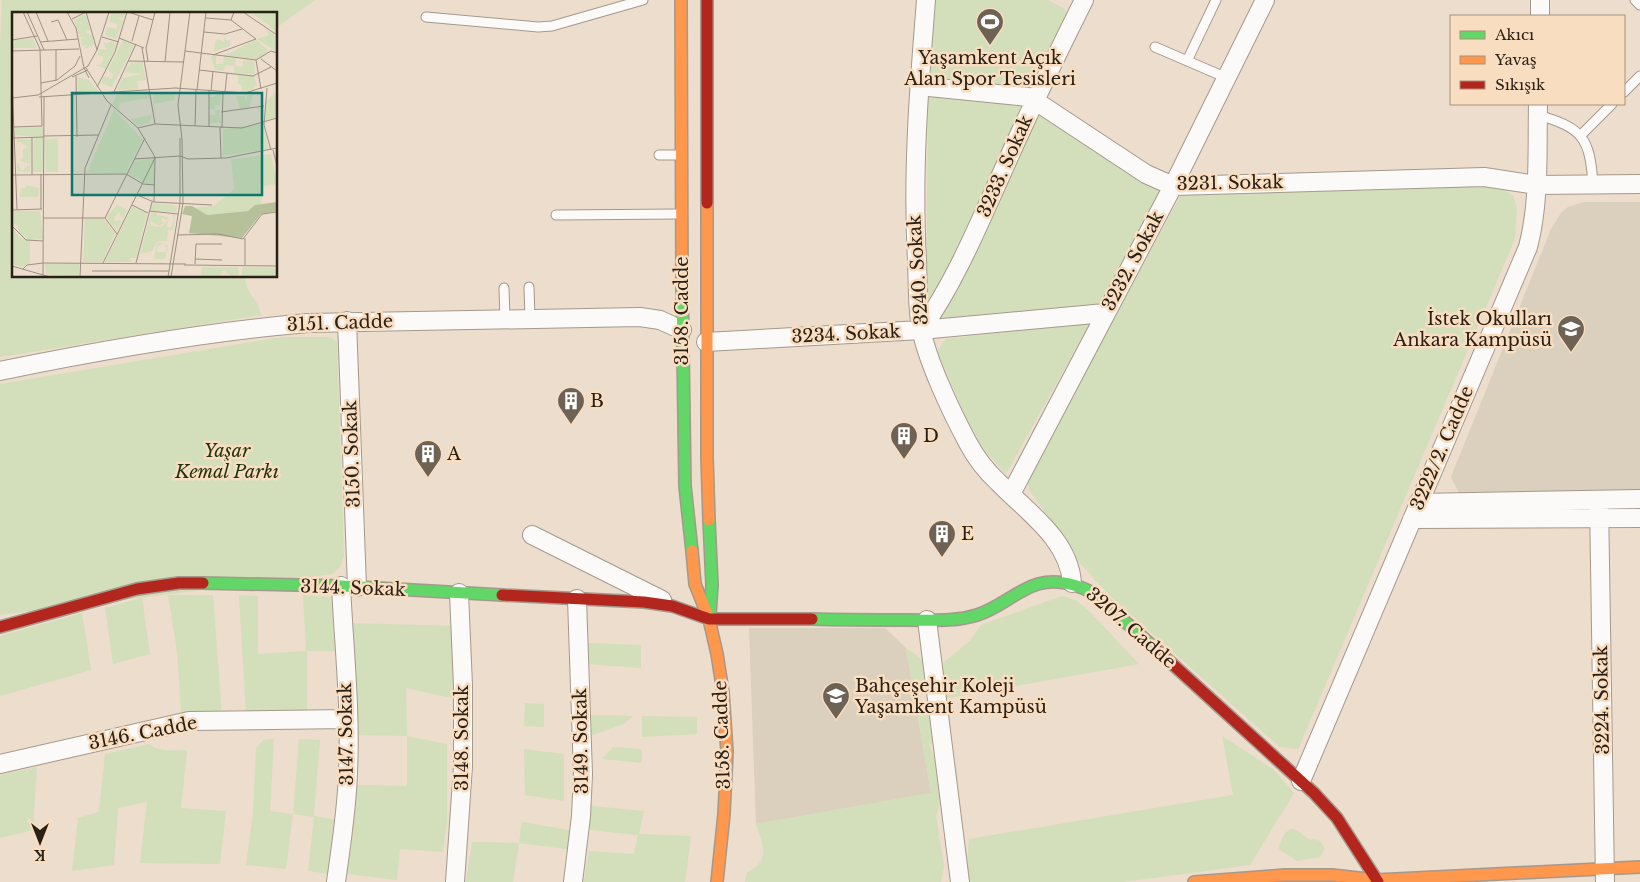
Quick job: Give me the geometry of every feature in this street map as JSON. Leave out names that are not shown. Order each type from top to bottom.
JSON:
[{"type":"street","name":"3158. Cadde","points":[[682,0],[682,214],[708,487],[712,584],[709,619]]},
{"type":"street","name":"3158. Cadde","points":[[707,0],[694,336],[684,458],[690,548],[695,584],[709,619],[723,692],[727,752],[716,882]]},
{"type":"street","name":"3240. Sokak","points":[[926,0],[919,86],[914,210],[921,330],[941,385],[968,442],[990,474],[1044,527],[1062,551],[1069,567],[1072,583]]},
{"type":"street","name":"3232. Sokak","points":[[1010,494],[1173,186],[1265,0]]},
{"type":"street","points":[[1540,0],[1540,15]]},
{"type":"street","name":"3233. Sokak","points":[[921,330],[957,270],[1079,1]]},
{"type":"street","name":"3231. Sokak","points":[[919,86],[1019,96],[1034,100],[1146,174],[1162,183],[1173,186],[1484,177],[1536,185],[1640,184]]},
{"type":"street","name":"3222/2. Cadde","points":[[1301,781],[1528,247],[1533,223],[1536,185],[1538,109]]},
{"type":"street","name":"3234. Sokak","points":[[694,336],[921,330],[1105,313]]},
{"type":"street","name":"3151. Cadde","points":[[0,371],[207,334],[271,326],[347,321],[640,317],[667,323],[694,336]]},
{"type":"street","name":"3150. Sokak","points":[[347,321],[349,587]]},
{"type":"street","points":[[1415,511],[1599,500],[1640,500]]},
{"type":"street","name":"3224. Sokak","points":[[1599,500],[1605,876]]},
{"type":"street","points":[[1415,511],[1640,518]]},
{"type":"street","points":[[532,535],[680,609]]},
{"type":"street","name":"3207. Cadde","points":[[709,619],[927,620],[960,618],[983,613],[1027,588],[1038,584],[1049,582],[1072,583],[1088,589],[1101,598],[1301,781],[1337,818],[1377,881]]},
{"type":"street","name":"3144. Sokak","points":[[0,627],[137,589],[179,583],[349,587],[654,603],[680,609],[709,619]]},
{"type":"street","name":"3147. Sokak","points":[[336,882],[347,793],[349,587]]},
{"type":"street","name":"3148. Sokak","points":[[455,882],[463,766],[463,686],[459,593]]},
{"type":"street","name":"3149. Sokak","points":[[573,882],[581,816],[583,774],[577,599]]},
{"type":"street","points":[[927,620],[960,882]]},
{"type":"street","name":"3146. Cadde","points":[[0,764],[189,721],[348,719]]},
{"type":"street","points":[[1194,882],[1340,875],[1377,881],[1605,876],[1640,867]]},
{"type":"lane","points":[[426,17],[538,27],[552,26],[643,0]]},
{"type":"lane","points":[[1187,61],[1216,0]]},
{"type":"lane","points":[[1635,0],[1640,5]]},
{"type":"lane","points":[[1155,47],[1227,78]]},
{"type":"lane","points":[[1625,91],[1640,76]]},
{"type":"lane","points":[[1581,135],[1611,105]]},
{"type":"lane","points":[[1538,109],[1581,135],[1587,145],[1594,185]]},
{"type":"lane","points":[[659,155],[682,155]]},
{"type":"lane","points":[[556,215],[682,214]]},
{"type":"lane","points":[[529,287],[530,319]]},
{"type":"lane","points":[[504,288],[505,319]]},
{"type":"shaded area","name":"İstek Okulları Ankara Kampüsü","points":[[1584,202],[1640,202],[1640,495],[1461,497],[1451,477],[1551,229],[1561,213],[1568,207]]},
{"type":"shaded area","name":"Bahçeşehir Koleji Yaşamkent Kampüsü","points":[[749,628],[885,628],[906,648],[931,793],[756,824]]},
{"type":"green space","points":[[2,0],[315,0],[278,27],[278,12],[12,12],[12,278],[245,278],[261,315],[0,357],[0,45]]},
{"type":"green space","name":"Yaşamkent Açık Alan Spor Tesisleri","points":[[932,0],[1048,0],[1065,9],[1067,13],[1028,89],[928,80]]},
{"type":"green space","points":[[928,97],[1020,104],[1025,108],[1040,110],[1162,190],[1103,300],[1096,305],[932,324],[926,311]]},
{"type":"green space","points":[[1494,183],[1513,196],[1517,208],[1515,239],[1298,749],[1280,747],[1111,597],[1078,561],[1064,538],[1029,490],[1027,479],[1182,193]]},
{"type":"green space","points":[[1087,323],[1088,326],[1006,474],[986,452],[967,420],[937,351],[946,339]]},
{"type":"green space","name":"Yaşar Kemal Parkı","points":[[282,337],[330,337],[337,342],[344,556],[340,567],[333,574],[0,615],[0,384]]},
{"type":"green space","points":[[168,595],[213,595],[222,716],[181,713],[177,651]]},
{"type":"green space","points":[[239,595],[258,596],[258,654],[306,651],[303,595],[332,597],[338,651],[307,651],[307,714],[246,715]]},
{"type":"green space","points":[[1062,596],[1077,601],[1090,612],[1139,664],[944,699],[941,671],[943,663],[970,641],[981,625]]},
{"type":"green space","points":[[142,598],[150,654],[113,664],[105,608]]},
{"type":"green space","points":[[82,613],[91,670],[0,696],[0,636]]},
{"type":"green space","points":[[350,623],[454,626],[457,699],[406,688],[407,736],[357,735]]},
{"type":"green space","points":[[587,643],[641,645],[641,668],[587,664]]},
{"type":"green space","points":[[906,648],[922,660],[930,679],[918,681],[921,702],[933,700],[938,742],[929,744],[942,780],[944,792],[936,815],[944,867],[941,882],[745,882],[747,872],[760,863],[762,857],[763,845],[756,824],[931,793]]},
{"type":"green space","points":[[525,703],[544,704],[544,727],[524,726]]},
{"type":"green space","points":[[591,715],[633,716],[624,724],[592,735]]},
{"type":"green space","points":[[642,716],[697,717],[697,734],[642,737]]},
{"type":"green space","points":[[407,736],[447,744],[447,820],[443,852],[400,849],[397,880],[348,874],[345,869],[345,853],[351,853],[356,785],[407,786]]},
{"type":"green space","points":[[1222,736],[1274,770],[1294,793],[1250,865],[1124,882],[966,882],[969,839],[1233,795]]},
{"type":"green space","points":[[274,739],[270,811],[293,814],[286,869],[246,865],[253,813],[256,748],[263,740]]},
{"type":"green space","points":[[299,739],[320,740],[314,816],[338,820],[331,874],[308,871],[314,817],[293,814]]},
{"type":"green space","points":[[150,744],[162,750],[187,750],[181,808],[226,811],[220,864],[140,863],[147,802],[118,808],[114,865],[72,871],[78,818],[99,812],[105,754]]},
{"type":"green space","points":[[613,747],[642,749],[642,763],[602,759]]},
{"type":"green space","points":[[524,749],[564,754],[564,801],[525,795]]},
{"type":"green space","points":[[37,767],[33,830],[0,838],[0,775]]},
{"type":"green space","points":[[592,806],[644,811],[639,834],[691,836],[685,882],[584,882],[589,851],[634,854],[638,835],[590,830],[589,817]]},
{"type":"green space","points":[[522,822],[574,831],[573,850],[519,843]]},
{"type":"green space","points":[[1292,829],[1310,840],[1320,841],[1325,849],[1320,857],[1296,861],[1279,849],[1283,837]]},
{"type":"green space","points":[[472,842],[519,843],[513,882],[466,882]]},
{"type":"traffic: fast","points":[[682,285],[685,486],[692,551]]},
{"type":"traffic: fast","points":[[709,520],[712,585],[710,614]]},
{"type":"traffic: fast","points":[[812,619],[960,619],[989,610],[1032,586],[1041,583],[1058,582],[1067,583],[1093,593],[1158,651]]},
{"type":"traffic: fast","points":[[203,583],[341,586],[502,595]]},
{"type":"traffic: slow","points":[[681,0],[682,285]]},
{"type":"traffic: slow","points":[[707,203],[707,457],[709,520]]},
{"type":"traffic: slow","points":[[692,551],[695,584],[709,619],[723,692],[727,752],[724,814],[717,882]]},
{"type":"traffic: slow","points":[[1194,882],[1285,875],[1332,875],[1376,880],[1640,867]]},
{"type":"traffic: jam","points":[[707,0],[707,203]]},
{"type":"traffic: jam","points":[[0,627],[137,589],[179,583],[203,583]]},
{"type":"traffic: jam","points":[[502,595],[644,602],[672,606],[709,619],[812,619]]},
{"type":"traffic: jam","points":[[1158,651],[1314,793],[1337,818],[1378,882]]},
{"type":"place","name":"Yaşamkent Açık Alan Spor Tesisleri","points":[[990,46]]},
{"type":"place","name":"İstek Okulları Ankara Kampüsü","points":[[1571,353]]},
{"type":"place","name":"B","points":[[571,425]]},
{"type":"place","name":"D","points":[[904,460]]},
{"type":"place","name":"A","points":[[428,478]]},
{"type":"place","name":"E","points":[[942,558]]},
{"type":"place","name":"Bahçeşehir Koleji Yaşamkent Kampüsü","points":[[836,720]]}]
